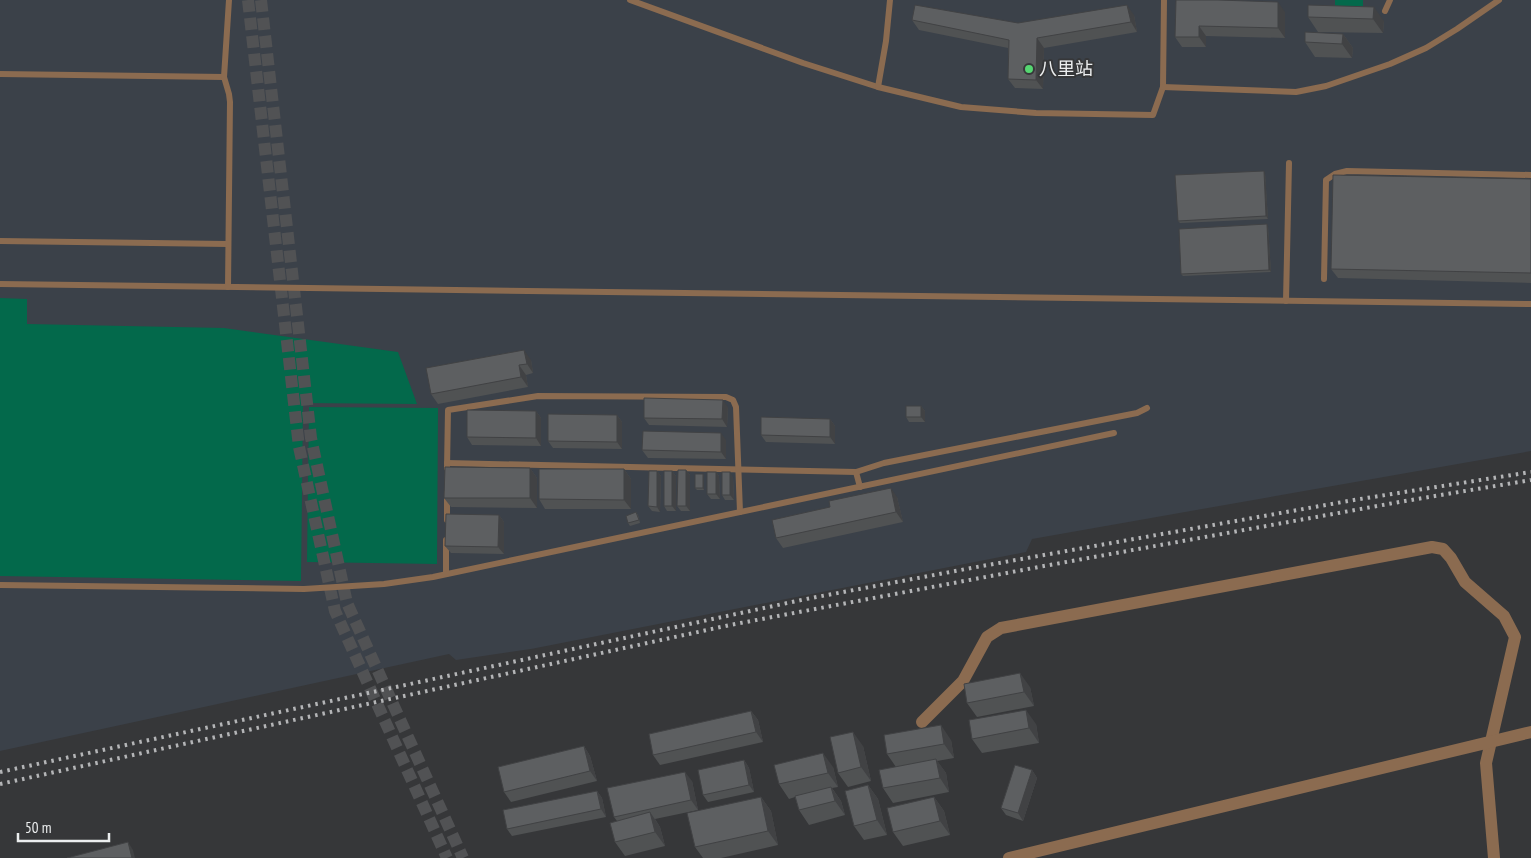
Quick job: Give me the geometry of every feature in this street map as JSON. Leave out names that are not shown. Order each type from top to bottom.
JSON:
[{"type":"street","points":[[922,722],[963,681],[987,637],[1001,628],[1432,547],[1443,549],[1451,558],[1465,582],[1504,616],[1515,637],[1486,763],[1494,858]]},
{"type":"street","points":[[1009,858],[1531,732]]},
{"type":"lane","points":[[228,287],[230,102],[224,77],[229,0]]},
{"type":"lane","points":[[630,0],[803,63],[878,87],[961,107],[1036,113],[1153,115],[1163,87],[1164,0]]},
{"type":"lane","points":[[878,87],[890,0]]},
{"type":"lane","points":[[1385,11],[1390,0]]},
{"type":"lane","points":[[1163,87],[1296,92],[1326,86],[1390,64],[1426,48],[1499,0]]},
{"type":"lane","points":[[0,74],[224,77]]},
{"type":"lane","points":[[1286,301],[1289,163]]},
{"type":"lane","points":[[1324,279],[1326,180],[1335,174],[1347,171],[1531,175]]},
{"type":"lane","points":[[0,241],[228,244]]},
{"type":"lane","points":[[0,284],[1531,304]]},
{"type":"lane","points":[[447,473],[448,410],[538,396],[726,397],[733,400],[736,407],[740,512]]},
{"type":"lane","points":[[447,464],[856,472],[884,463],[1137,413],[1147,408]]},
{"type":"lane","points":[[0,585],[304,588],[384,584],[446,574],[1114,433]]},
{"type":"lane","points":[[856,472],[860,487]]},
{"type":"lane","points":[[446,574],[447,482]]},
{"type":"shaded area","points":[[0,0],[1531,0],[1531,451],[1032,539],[1026,552],[531,649],[456,660],[449,654],[0,751]]},
{"type":"green space","points":[[1335,0],[1363,0],[1363,9],[1335,8]]},
{"type":"green space","points":[[0,298],[27,299],[27,324],[224,328],[398,352],[417,404],[303,403],[301,581],[0,576]]},
{"type":"green space","points":[[309,407],[438,408],[437,564],[307,562]]},
{"type":"building","points":[[1176,0],[1278,2],[1278,28],[1199,26],[1199,37],[1175,37]]},
{"type":"building","points":[[915,5],[1018,23],[1127,5],[1131,22],[1037,38],[1036,80],[1008,79],[1009,40],[912,20]]},
{"type":"building","points":[[1308,5],[1374,7],[1373,19],[1308,17]]},
{"type":"building","points":[[1305,32],[1343,34],[1342,44],[1305,42]]},
{"type":"building","points":[[1264,171],[1266,216],[1178,221],[1175,175]]},
{"type":"building","points":[[1333,175],[1531,179],[1531,273],[1331,269]]},
{"type":"building","points":[[1267,224],[1269,270],[1181,274],[1179,229]]},
{"type":"building","points":[[524,350],[527,364],[519,365],[521,377],[431,394],[426,368]]},
{"type":"building","points":[[644,398],[723,400],[722,419],[644,418]]},
{"type":"building","points":[[906,406],[921,406],[921,417],[906,417]]},
{"type":"building","points":[[467,410],[536,411],[536,438],[467,437]]},
{"type":"building","points":[[548,414],[617,415],[617,442],[548,441]]},
{"type":"building","points":[[761,417],[830,419],[830,437],[761,435]]},
{"type":"building","points":[[643,431],[721,433],[721,452],[642,450]]},
{"type":"building","points":[[445,467],[530,468],[530,498],[444,498]]},
{"type":"building","points":[[539,469],[624,469],[624,500],[539,499]]},
{"type":"building","points":[[678,470],[686,470],[686,506],[677,506]]},
{"type":"building","points":[[649,471],[657,471],[657,507],[648,506]]},
{"type":"building","points":[[664,471],[672,471],[672,506],[664,506]]},
{"type":"building","points":[[707,472],[716,472],[716,494],[707,494]]},
{"type":"building","points":[[722,472],[730,472],[730,495],[722,495]]},
{"type":"building","points":[[695,474],[703,474],[703,488],[695,488]]},
{"type":"building","points":[[891,488],[896,512],[776,538],[772,520],[830,507],[829,501]]},
{"type":"building","points":[[636,512],[639,520],[628,523],[626,516]]},
{"type":"building","points":[[446,514],[499,515],[498,547],[445,546]]},
{"type":"building","points":[[1020,673],[1024,692],[967,703],[964,684]]},
{"type":"building","points":[[1026,710],[1029,728],[972,739],[969,720]]},
{"type":"building","points":[[751,711],[756,732],[653,755],[649,734]]},
{"type":"building","points":[[941,725],[944,744],[887,754],[884,735]]},
{"type":"building","points":[[853,732],[861,767],[838,773],[830,737]]},
{"type":"building","points":[[584,746],[590,771],[504,792],[498,767]]},
{"type":"building","points":[[823,753],[828,773],[779,784],[774,765]]},
{"type":"building","points":[[936,759],[940,778],[883,788],[879,770]]},
{"type":"building","points":[[744,760],[749,785],[703,795],[698,770]]},
{"type":"building","points":[[1015,765],[1032,770],[1018,813],[1001,808]]},
{"type":"building","points":[[685,772],[691,800],[614,817],[607,788]]},
{"type":"building","points":[[868,785],[877,820],[854,826],[845,791]]},
{"type":"building","points":[[831,787],[835,801],[799,810],[795,796]]},
{"type":"building","points":[[597,791],[601,809],[507,829],[503,810]]},
{"type":"building","points":[[761,797],[768,831],[695,847],[687,813]]},
{"type":"building","points":[[934,797],[940,821],[893,832],[887,808]]},
{"type":"building","points":[[650,812],[655,832],[615,842],[610,823]]},
{"type":"building","points":[[128,842],[132,858],[67,858]]},
{"type":"tunnel","points":[[248,0],[299,447],[335,611],[447,858]]},
{"type":"tunnel","points":[[261,0],[311,438],[347,603],[463,858]]},
{"type":"railway","points":[[0,772],[806,599],[1354,500],[1531,472]]},
{"type":"railway","points":[[0,784],[730,625],[1044,566],[1531,480]]},
{"type":"place","name":"八里站","points":[[1029,69]]}]
